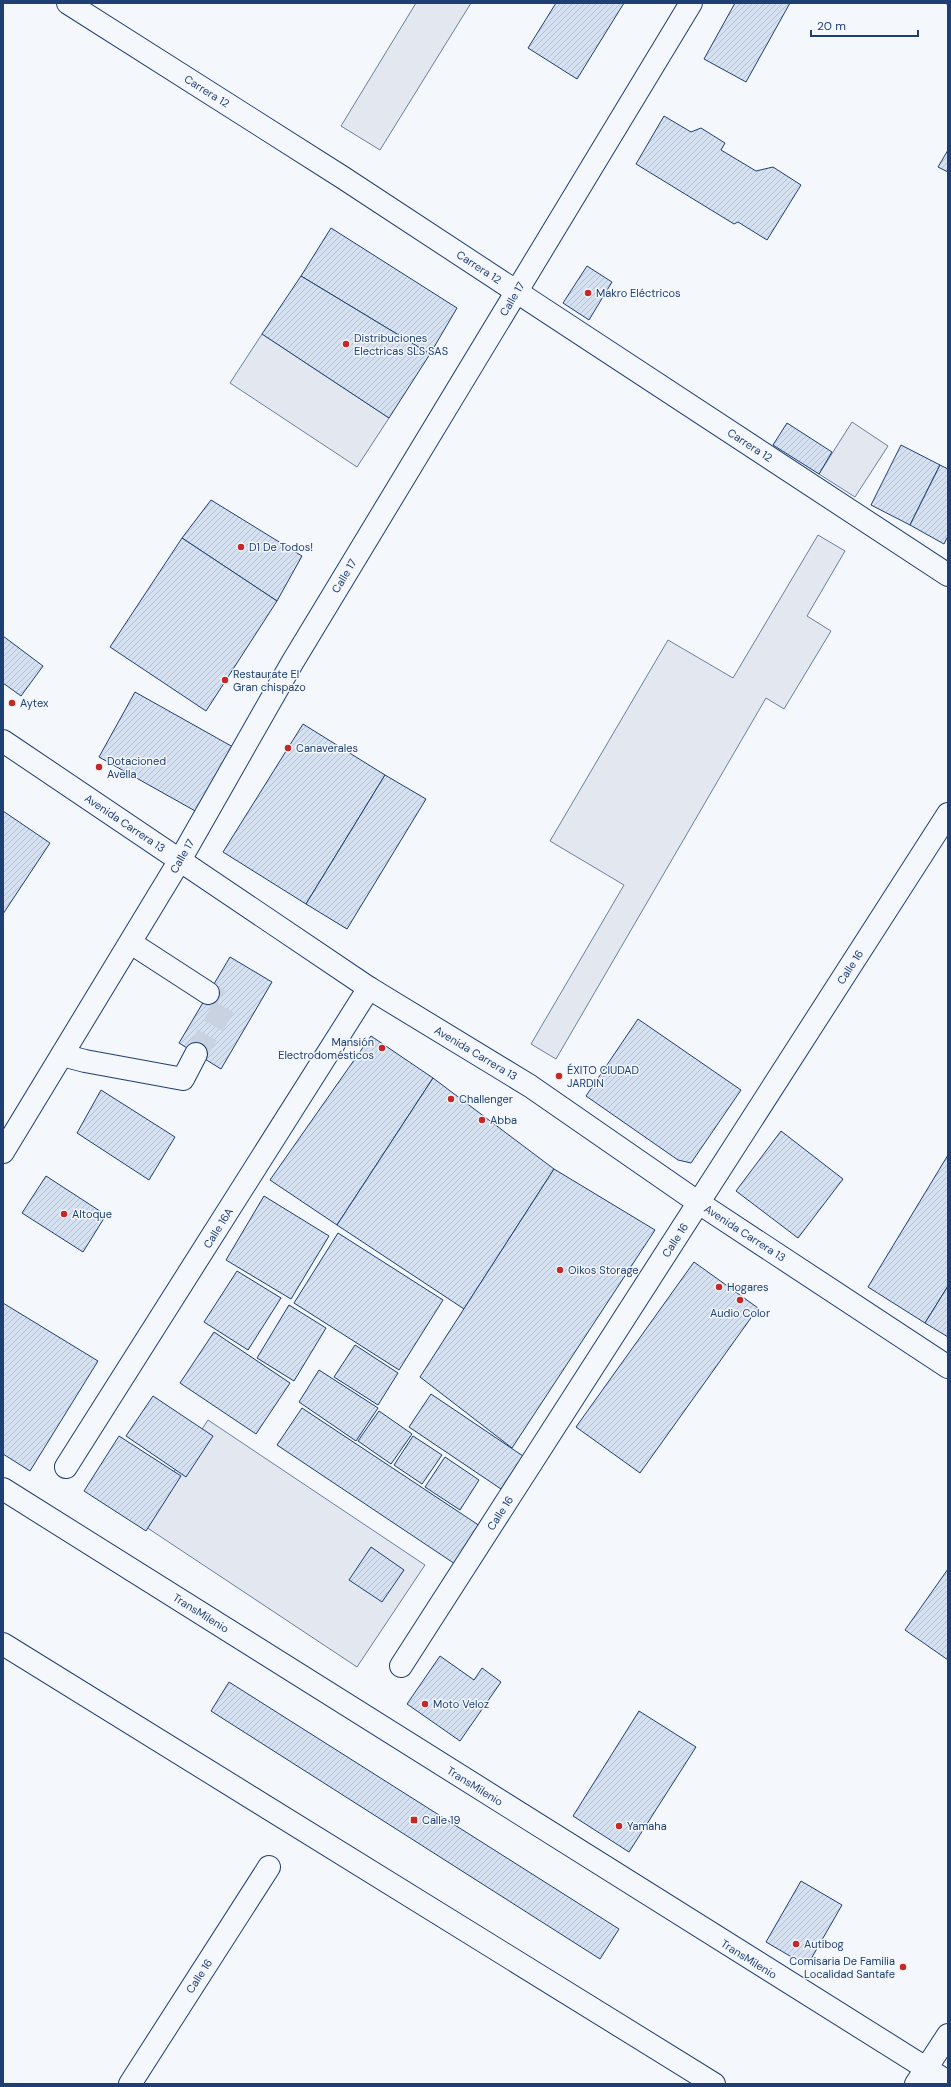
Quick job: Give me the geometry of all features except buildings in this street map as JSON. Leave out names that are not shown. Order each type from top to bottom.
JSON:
[{"type":"street","name":"Carrera 12","points":[[68,3],[342,177],[948,575]]},
{"type":"street","name":"Calle 17","points":[[3,1152],[131,943],[292,663],[691,3]]},
{"type":"street","name":"Avenida Carrera 13","points":[[3,741],[369,988],[530,1086],[699,1203],[948,1367]]},
{"type":"street","name":"Calle 16","points":[[401,1666],[948,814]]},
{"type":"street","points":[[131,943],[208,993]]},
{"type":"street","name":"Calle 16A","points":[[66,1468],[369,988]]},
{"type":"street","points":[[62,1055],[85,1061],[183,1079],[196,1054]]},
{"type":"street","name":"TransMilenio","points":[[3,1488],[921,2076],[948,2082]]},
{"type":"street","points":[[3,1644],[714,2084]]},
{"type":"street","name":"Calle 16","points":[[130,2084],[268,1867]]},
{"type":"street","points":[[921,2076],[948,2035]]},
{"type":"shaded area","points":[[416,3],[471,3],[380,150],[341,126]]},
{"type":"shaded area","points":[[262,334],[389,418],[357,467],[230,383]]},
{"type":"shaded area","points":[[852,422],[888,446],[855,497],[819,474]]},
{"type":"shaded area","points":[[818,535],[845,551],[807,616],[831,631],[784,709],[766,698],[556,1059],[531,1044],[624,885],[550,841],[668,640],[733,678]]},
{"type":"shaded area","points":[[208,1420],[425,1565],[357,1667],[140,1523]]},
{"type":"tunnel","points":[[196,1054],[226,1004],[208,993]]},
{"type":"place","name":"Makro Eléctricos","points":[[588,293]]},
{"type":"place","name":"Distribuciones Electricas SLS SAS","points":[[346,344]]},
{"type":"place","name":"D1 De Todos!","points":[[241,547]]},
{"type":"place","name":"Restaurate El Gran chispazo","points":[[225,680]]},
{"type":"place","name":"Aytex","points":[[12,703]]},
{"type":"place","name":"Canaverales","points":[[288,748]]},
{"type":"place","name":"Dotacioned Avella","points":[[99,767]]},
{"type":"place","name":"Mansión Electrodomésticos","points":[[382,1048]]},
{"type":"place","name":"ÉXITO CIUDAD JARDIN","points":[[559,1076]]},
{"type":"place","name":"Challenger","points":[[451,1099]]},
{"type":"place","name":"Abba","points":[[482,1120]]},
{"type":"place","name":"Altoque","points":[[64,1214]]},
{"type":"place","name":"Oikos Storage","points":[[560,1270]]},
{"type":"place","name":"Hogares","points":[[719,1287]]},
{"type":"place","name":"Audio Color","points":[[740,1300]]},
{"type":"place","name":"Moto Veloz","points":[[425,1704]]},
{"type":"place","name":"Calle 19","points":[[414,1820]]},
{"type":"place","name":"Yamaha","points":[[619,1826]]},
{"type":"place","name":"Autibog","points":[[796,1944]]},
{"type":"place","name":"Comisaria De Familia Localidad Santafe","points":[[903,1967]]}]
